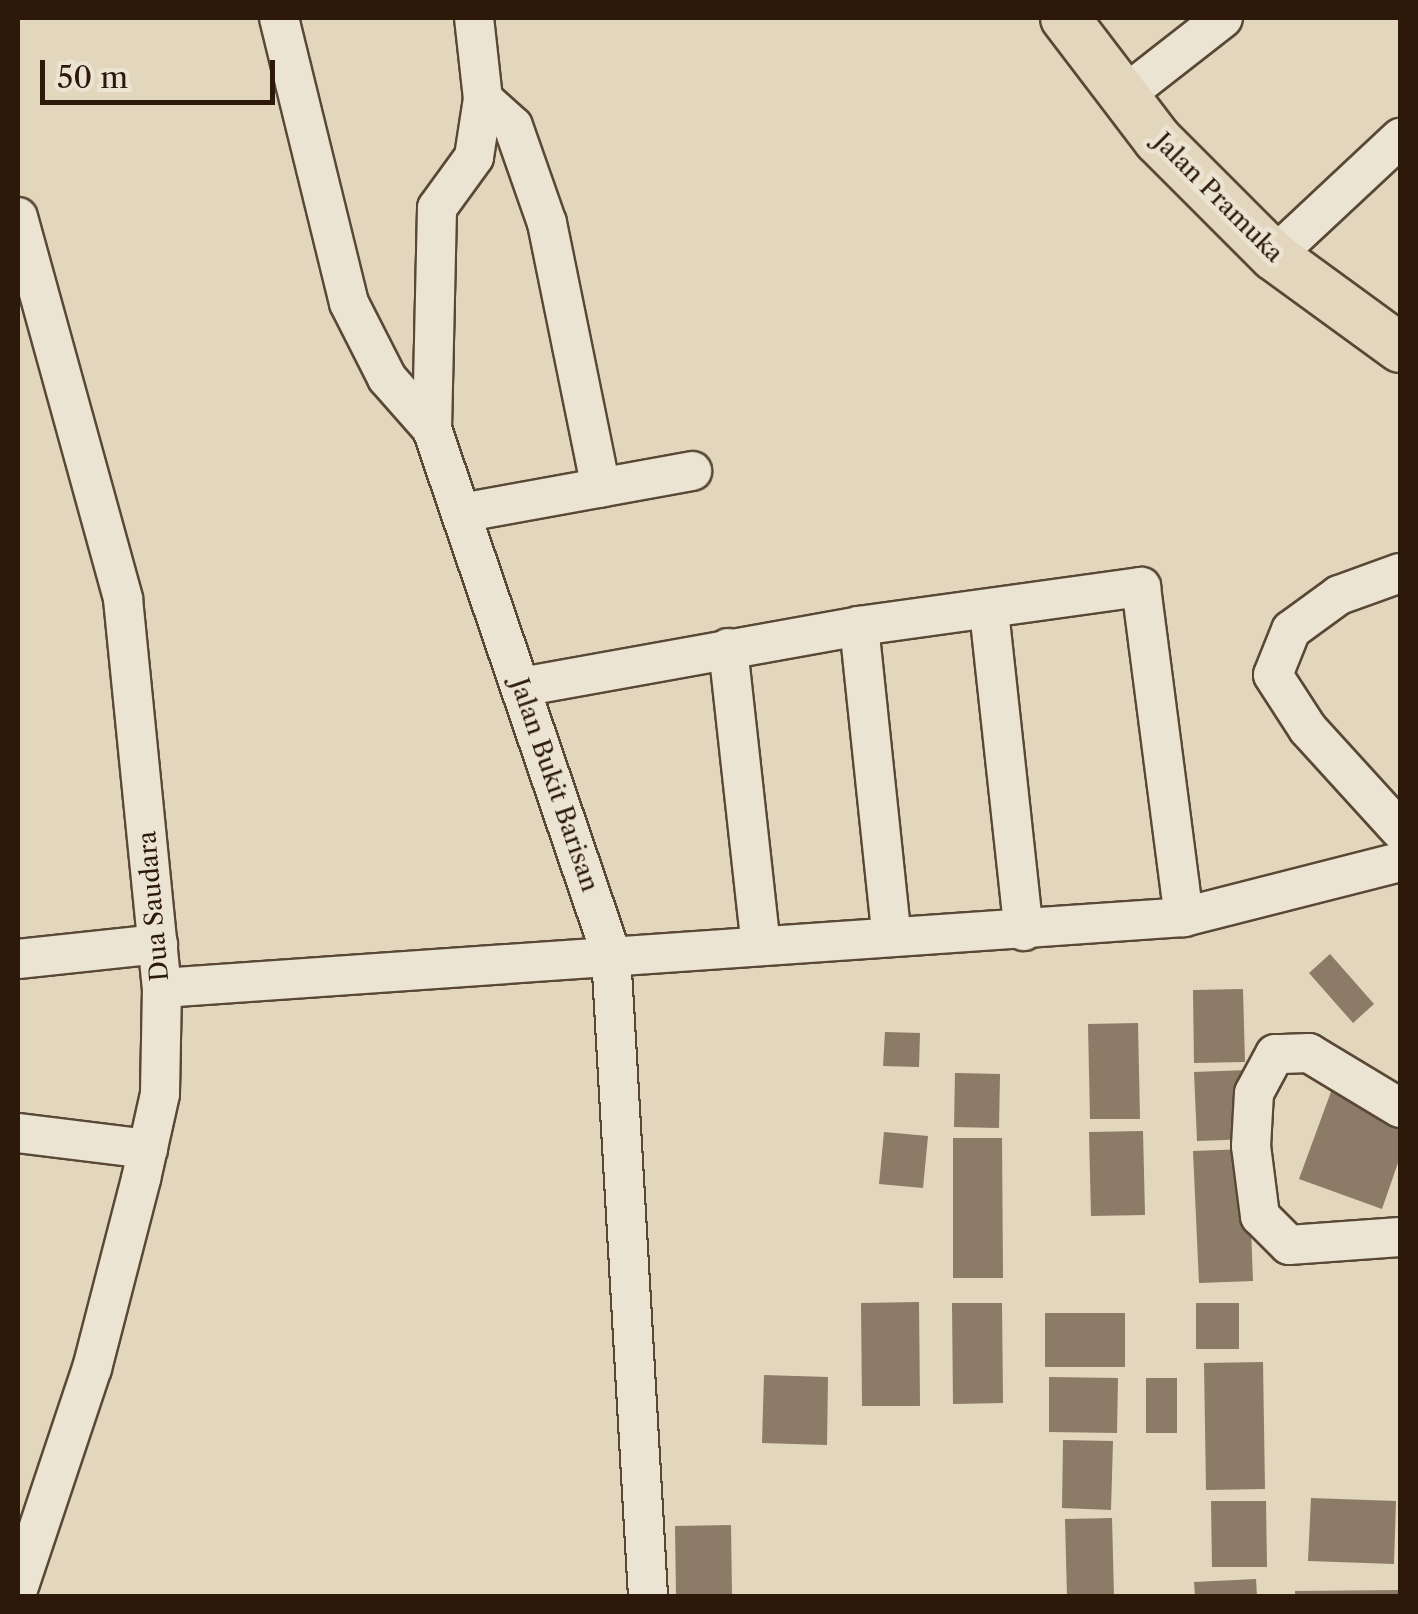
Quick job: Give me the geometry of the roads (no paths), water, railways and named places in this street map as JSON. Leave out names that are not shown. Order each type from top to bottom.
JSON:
[{"type":"main road","name":"Jalan Pramuka","points":[[1065,18],[1122,97],[1274,256],[1400,348]]},
{"type":"street","name":"Jalan Bukit Barisan","points":[[279,18],[349,303],[386,378],[432,429],[610,954],[648,1596]]},
{"type":"street","points":[[432,429],[437,208],[474,157],[483,98],[474,18]]},
{"type":"street","points":[[1122,97],[1224,18]]},
{"type":"street","points":[[483,98],[513,126],[547,222],[600,488]]},
{"type":"street","points":[[1274,256],[1400,138]]},
{"type":"street","name":"Dua Saudara","points":[[18,218],[123,599],[162,988],[160,1094],[148,1149],[92,1368],[24,1544],[18,1589]]},
{"type":"street","points":[[461,513],[692,470]]},
{"type":"street","points":[[1400,573],[1339,594],[1290,630],[1273,675],[1308,729],[1400,830]]},
{"type":"street","points":[[521,687],[859,626],[1140,587],[1184,917]]},
{"type":"street","points":[[989,610],[1024,930]]},
{"type":"street","points":[[859,626],[891,933]]},
{"type":"street","points":[[728,648],[761,945]]},
{"type":"street","points":[[162,988],[891,933],[1024,930],[1184,917],[1400,862]]},
{"type":"street","points":[[18,959],[158,944]]},
{"type":"street","points":[[1400,1108],[1310,1053],[1275,1054],[1254,1093],[1251,1146],[1260,1216],[1289,1245],[1400,1237]]},
{"type":"street","points":[[18,1132],[148,1149]]}]
